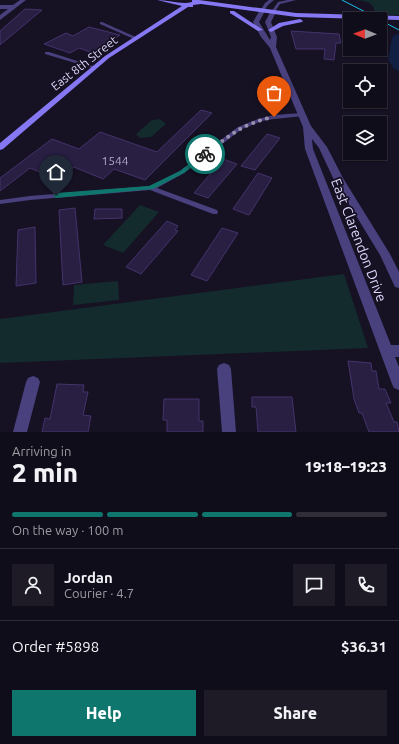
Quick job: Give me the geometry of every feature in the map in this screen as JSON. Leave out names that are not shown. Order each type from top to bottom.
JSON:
[{"type":"main road","points":[[160,0],[190,1],[232,12],[272,15],[399,18]]},
{"type":"main road","name":"East 8th Street","points":[[0,147],[94,67],[190,1],[202,1]]},
{"type":"main road","points":[[202,1],[261,14]]},
{"type":"main road","points":[[232,12],[260,30]]},
{"type":"main road","points":[[272,15],[300,21],[343,23]]},
{"type":"main road","points":[[271,30],[281,24],[300,21]]},
{"type":"main road","points":[[387,24],[399,24]]},
{"type":"street","points":[[0,18],[24,0]]},
{"type":"street","points":[[0,7],[14,7]]},
{"type":"street","points":[[260,30],[256,22],[261,14]]},
{"type":"street","name":"East Clarendon Drive","points":[[272,15],[268,22],[274,37],[273,47]]},
{"type":"street","name":"East Clarendon Drive","points":[[260,30],[273,47],[307,127],[323,147],[338,178],[386,254],[399,284]]},
{"type":"street","name":"East Clarendon Drive","points":[[307,127],[309,149],[399,384]]},
{"type":"street","points":[[386,351],[399,351]]},
{"type":"street","points":[[224,369],[229,432]]},
{"type":"street","points":[[20,432],[32,382]]},
{"type":"lane","points":[[261,14],[266,4],[272,0]]},
{"type":"lane","points":[[272,15],[279,3],[294,0]]},
{"type":"lane","points":[[101,23],[136,38]]},
{"type":"lane","points":[[47,53],[94,67]]},
{"type":"lane","points":[[0,202],[30,198],[151,188],[182,172],[240,128],[260,120],[274,117],[302,115]]},
{"type":"lane","points":[[151,188],[215,212]]},
{"type":"green space","points":[[352,0],[399,0],[399,15],[387,14],[387,12],[375,12],[373,6],[364,1]]},
{"type":"green space","points":[[160,119],[166,124],[151,137],[140,138],[136,134],[152,120]]},
{"type":"green space","points":[[140,205],[159,212],[123,253],[103,245]]},
{"type":"green space","points":[[344,274],[368,348],[0,363],[0,319]]},
{"type":"green space","points":[[118,281],[119,300],[73,305],[74,285]]},
{"type":"building","points":[[25,9],[42,10],[0,45],[0,31]]},
{"type":"building","points":[[89,27],[120,35],[93,53],[79,48],[70,53],[44,44],[66,33],[73,36]]},
{"type":"building","points":[[291,31],[339,34],[341,43],[336,43],[334,60],[324,59],[325,49],[296,49]]},
{"type":"building","points":[[201,110],[212,113],[145,180],[114,169],[103,179],[74,167],[59,180],[30,168],[0,191],[0,178],[52,139],[79,149],[100,132],[157,152]]},
{"type":"building","points":[[267,134],[280,138],[255,170],[241,166]]},
{"type":"building","points":[[223,159],[237,164],[208,198],[194,193]]},
{"type":"building","points":[[258,173],[272,178],[249,215],[233,209]]},
{"type":"building","points":[[75,208],[82,282],[63,285],[59,210]]},
{"type":"building","points":[[95,209],[122,209],[122,218],[94,219]]},
{"type":"building","points":[[167,221],[178,226],[175,230],[178,231],[141,274],[126,267]]},
{"type":"building","points":[[35,227],[36,283],[16,286],[18,230]]},
{"type":"building","points":[[222,228],[238,233],[207,281],[191,275]]},
{"type":"building","points":[[348,361],[371,363],[372,371],[376,371],[379,389],[385,389],[391,403],[386,403],[394,422],[397,422],[399,432],[369,432],[362,413],[359,413],[354,399]]},
{"type":"building","points":[[57,384],[84,385],[83,392],[88,392],[83,415],[91,416],[88,432],[42,432],[45,418],[50,419]]},
{"type":"building","points":[[252,397],[292,397],[296,432],[258,432],[256,407],[252,407]]},
{"type":"building","points":[[164,399],[199,399],[199,421],[203,421],[203,432],[167,432],[167,420],[163,420]]},
{"type":"waterway","points":[[399,38],[395,60],[399,66]]},
{"type":"tram line","points":[[342,0],[365,12]]},
{"type":"tram line","points":[[387,24],[399,30]]},
{"type":"way so far","points":[[205,154],[240,128],[260,120],[274,117]]},
{"type":"route","points":[[56,196],[143,190],[151,188],[182,172],[205,154]]}]
